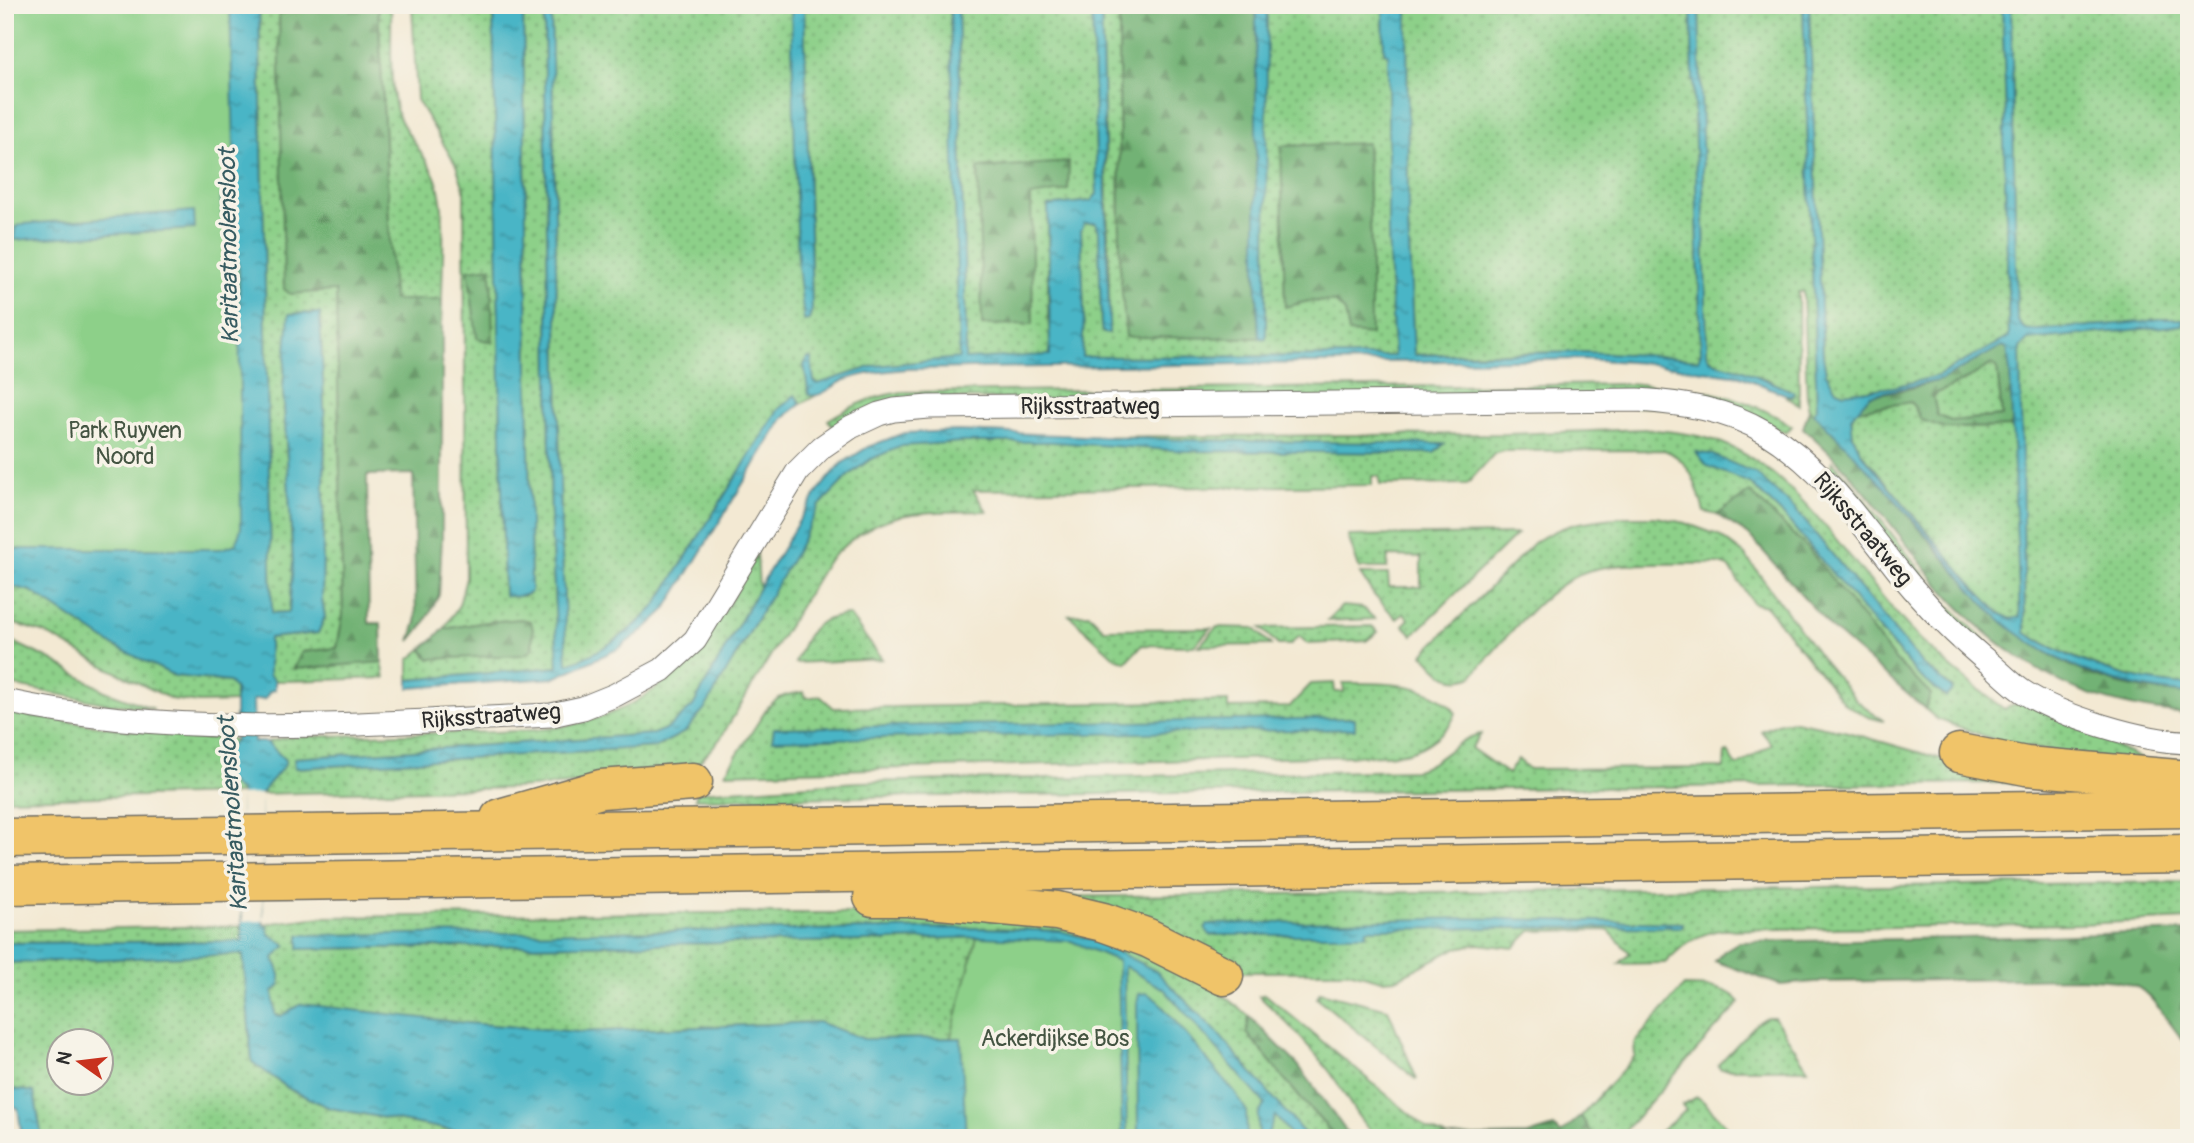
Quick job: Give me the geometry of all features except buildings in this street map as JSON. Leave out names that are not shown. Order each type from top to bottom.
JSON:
[{"type":"highway","points":[[1959,753],[2026,766],[2189,780]]},
{"type":"highway","points":[[454,832],[601,789],[693,782]]},
{"type":"highway","points":[[5,838],[2189,808]]},
{"type":"highway","points":[[5,885],[2189,854]]},
{"type":"highway","points":[[603,876],[768,898],[908,897],[1057,911],[1103,922],[1148,938],[1224,976]]},
{"type":"street","name":"Rijksstraatweg","points":[[5,701],[79,715],[244,726],[551,715],[583,708],[615,695],[662,670],[695,640],[797,471],[851,427],[894,410],[929,407],[1638,400],[1691,406],[1731,416],[1786,446],[1840,494],[1935,614],[1979,656],[2023,692],[2102,725],[2137,734],[2189,742]]},
{"type":"green space","name":"Park Ruyven Noord","points":[[5,5],[237,5],[248,567],[5,557]]},
{"type":"green space","points":[[259,5],[300,5],[298,11],[279,13],[290,294],[336,290],[343,615],[337,648],[302,652],[294,668],[382,662],[385,678],[275,681],[269,675],[269,638],[318,633],[325,617],[322,600],[325,429],[320,313],[290,314],[283,388],[293,563],[289,612],[272,613]]},
{"type":"green space","points":[[300,5],[378,5],[393,300],[442,300],[442,538],[439,595],[424,624],[410,641],[416,622],[413,474],[367,475],[369,623],[381,623],[382,662],[294,669],[302,652],[337,648],[343,615],[336,291],[290,294],[284,289],[279,13],[298,11]]},
{"type":"green space","points":[[378,5],[391,5],[393,93],[399,117],[429,165],[440,194],[443,224],[442,300],[393,300]]},
{"type":"green space","points":[[412,5],[493,5],[504,595],[524,596],[531,592],[523,5],[544,5],[551,529],[558,667],[409,680],[409,660],[422,649],[426,656],[532,650],[533,630],[521,619],[444,629],[459,605],[466,578],[464,189],[456,165],[417,100]]},
{"type":"green space","points":[[551,5],[791,5],[809,320],[812,309],[804,5],[950,5],[960,345],[959,359],[874,366],[818,384],[814,382],[811,358],[804,365],[809,395],[815,396],[801,404],[795,395],[778,410],[656,605],[615,641],[566,665],[561,530]]},
{"type":"green space","points":[[958,5],[1092,5],[1097,194],[1091,201],[1048,206],[1048,316],[1051,350],[1048,357],[964,359],[966,337]],"holes":[[[978,168],[1068,190],[1031,195],[983,324]]]},
{"type":"green space","points":[[1101,5],[1119,5],[1120,271],[1258,338],[1256,5],[1383,5],[1384,51],[1388,55],[1388,232],[1394,356],[1082,357],[1084,314],[1081,231],[1084,223],[1096,223],[1099,231],[1101,327],[1109,333]],"holes":[[[1367,144],[1371,335],[1335,302],[1309,301],[1285,306],[1282,146]]]},
{"type":"green space","points":[[1119,5],[1256,5],[1256,271],[1259,338],[1126,337],[1120,271]]},
{"type":"green space","points":[[1407,5],[1691,5],[1701,352],[1699,360],[1592,353],[1414,355],[1408,222]]},
{"type":"green space","points":[[1699,5],[1803,5],[1817,409],[1813,413],[1809,410],[1807,399],[1803,292],[1798,292],[1799,405],[1785,396],[1792,397],[1772,382],[1725,366],[1710,358],[1707,353]]},
{"type":"green space","points":[[1809,5],[2002,5],[2009,337],[1938,376],[1893,387],[1844,393],[1836,390],[1826,373],[1823,356]]},
{"type":"green space","points":[[2011,5],[2189,5],[2189,685],[2146,680],[2104,669],[2025,633],[2020,348],[2028,340],[2182,325],[2184,321],[2157,319],[2038,330],[2025,329],[2019,323]]},
{"type":"green space","points":[[1367,143],[1371,335],[1349,333],[1345,312],[1335,302],[1309,301],[1285,307],[1281,146]]},
{"type":"green space","points":[[1069,162],[1068,190],[1031,196],[1033,324],[982,325],[978,168]]},
{"type":"green space","points":[[491,267],[493,343],[477,338],[468,270]]},
{"type":"green space","points":[[2002,346],[2007,347],[2013,427],[1945,428],[1921,420],[1911,402],[1856,410],[1870,395],[1904,390],[1941,380]],"holes":[[[1992,364],[1997,367],[2002,416],[1951,421],[1937,415],[1933,395]]]},
{"type":"green space","points":[[1992,364],[1997,366],[2002,416],[1951,421],[1937,415],[1933,395]]},
{"type":"green space","points":[[1637,384],[1698,390],[1737,399],[1792,426],[1786,433],[1735,408],[928,398],[834,427],[828,420],[864,402],[904,392]]},
{"type":"green space","points":[[1912,402],[1945,428],[2013,427],[2020,617],[2011,619],[1999,613],[1970,583],[1858,447],[1851,426],[1856,410]]},
{"type":"green space","points":[[1809,410],[1850,448],[1962,579],[2017,631],[2047,653],[2082,671],[2128,686],[2189,694],[2189,715],[2149,710],[2075,689],[2047,675],[1995,640],[1950,597],[1854,480],[1803,428]]},
{"type":"green space","points":[[1646,429],[1699,436],[1729,446],[1757,462],[1783,482],[1830,531],[1915,634],[1992,700],[2004,709],[2026,700],[2156,767],[2007,744],[1937,719],[1925,709],[1931,694],[1895,660],[1855,609],[1750,493],[1717,515],[1704,512],[1692,475],[1673,454],[1664,450],[1503,451],[1494,454],[1467,484],[1380,485],[1379,476],[1372,476],[1372,485],[973,490],[987,511],[900,516],[865,531],[827,562],[720,739],[693,769],[640,779],[516,788],[260,794],[285,765],[285,760],[267,742],[288,737],[546,729],[596,719],[620,710],[662,683],[695,651],[735,594],[757,554],[759,588],[693,706],[668,728],[653,734],[295,758],[296,768],[656,747],[685,732],[743,645],[819,506],[849,475],[900,438],[1507,434]],"holes":[[[1186,440],[1443,445],[1434,453],[1187,451]],[[1750,483],[1795,509],[1923,665],[1953,688],[1946,697],[1916,673],[1786,518]]]},
{"type":"green space","points":[[1832,461],[1946,603],[1990,645],[1986,650],[1942,608],[1830,470]]},
{"type":"green space","points":[[1750,492],[1810,551],[1895,660],[1931,694],[1925,709],[1832,629],[1749,535],[1717,515]]},
{"type":"green space","points":[[1623,517],[1657,517],[1685,523],[1718,535],[1745,555],[1856,700],[1884,721],[1868,717],[1845,704],[1766,606],[1753,603],[1729,567],[1719,564],[1614,566],[1585,572],[1569,580],[1538,604],[1471,677],[1449,678],[1423,654],[1535,542],[1557,530],[1577,524]]},
{"type":"green space","points":[[1517,534],[1413,635],[1403,625],[1409,619],[1404,613],[1397,619],[1374,595],[1360,574],[1388,574],[1389,587],[1421,587],[1421,557],[1388,556],[1387,568],[1359,568],[1348,536]]},
{"type":"green space","points":[[5,585],[31,591],[112,645],[175,676],[229,682],[236,689],[236,702],[200,703],[171,699],[45,633],[5,621]]},
{"type":"green space","points":[[1342,606],[1363,608],[1375,619],[1327,621]]},
{"type":"green space","points":[[1089,614],[1104,629],[1211,628],[1194,646],[1142,645],[1126,662],[1115,658],[1069,615]]},
{"type":"green space","points":[[849,615],[882,659],[795,663],[813,628],[827,620]]},
{"type":"green space","points":[[521,619],[531,621],[533,630],[532,650],[523,655],[430,659],[422,649],[444,629]]},
{"type":"green space","points":[[1372,626],[1378,632],[1366,641],[1308,644],[1299,636],[1290,645],[1278,645],[1261,628]]},
{"type":"green space","points":[[1217,627],[1254,628],[1271,645],[1199,646]]},
{"type":"green space","points":[[5,638],[51,660],[105,691],[154,709],[104,703],[5,684]]},
{"type":"green space","points":[[1334,683],[1335,692],[1344,692],[1343,683],[1388,684],[1419,689],[1433,694],[1456,713],[1443,732],[1430,742],[1415,750],[1385,755],[725,773],[768,707],[789,694],[804,692],[805,698],[820,696],[834,708],[1228,701],[1228,708],[1289,707],[1311,684]]},
{"type":"green space","points":[[5,711],[61,721],[231,739],[235,741],[220,757],[241,794],[5,799]]},
{"type":"green space","points":[[1795,721],[1844,731],[1956,763],[2073,782],[695,799],[697,792],[859,782],[1416,770],[1433,762],[1464,740],[1481,734],[1471,748],[1508,774],[1518,759],[1529,769],[1724,768],[1725,753],[1728,752],[1737,766],[1772,744],[1761,731],[1780,723]]},
{"type":"green space","points":[[2189,882],[2189,919],[2080,924],[1719,930],[1689,942],[1665,963],[1619,964],[1630,953],[1609,931],[1531,931],[1514,948],[1478,944],[1456,948],[1396,979],[1382,980],[1352,972],[1244,972],[1047,897]]},
{"type":"green space","points":[[984,913],[1056,921],[1204,980],[1249,1016],[1247,1033],[1337,1138],[1308,1138],[1215,1031],[1060,931],[982,928],[299,936],[300,949],[980,937],[961,1038],[864,1039],[818,1022],[579,1032],[466,1023],[275,1015],[273,991],[280,975],[267,926],[263,924],[322,917]]},
{"type":"green space","points":[[240,926],[242,941],[5,943],[5,930]]},
{"type":"green space","points":[[2188,931],[2189,1047],[2149,996],[2135,986],[2122,982],[2081,978],[1815,982],[1780,985],[1715,961],[1724,951],[1739,942]]},
{"type":"green space","name":"Ackerdijkse Bos","points":[[978,933],[1083,942],[1150,975],[1183,1004],[1303,1138],[948,1138],[946,1055]]},
{"type":"green space","points":[[243,954],[252,1061],[289,1089],[330,1108],[495,1138],[42,1138],[34,1093],[5,1088],[5,963]]},
{"type":"green space","points":[[1684,986],[1721,990],[1740,1002],[1627,1128],[1625,1136],[1594,1138],[1581,1116],[1635,1056],[1634,1043]]},
{"type":"green space","points":[[1320,992],[1388,1009],[1417,1080],[1317,998]]},
{"type":"green space","points":[[1265,994],[1428,1129],[1449,1138],[1378,1138],[1358,1115],[1322,1062],[1259,996]]},
{"type":"green space","points":[[1249,1016],[1298,1065],[1351,1138],[1337,1138],[1301,1099],[1247,1033]]},
{"type":"green space","points":[[1767,1017],[1774,1017],[1808,1069],[1720,1069],[1718,1065],[1756,1024]]},
{"type":"green space","points":[[1697,1097],[1738,1138],[1659,1138],[1660,1132],[1686,1110],[1682,1105]]},
{"type":"green space","points":[[1581,1116],[1594,1138],[1449,1137],[1528,1135],[1554,1127],[1560,1134]]},
{"type":"water","points":[[230,5],[259,5],[272,613],[289,612],[293,563],[283,388],[289,314],[320,313],[325,429],[322,600],[325,617],[318,633],[269,638],[269,675],[275,681],[275,690],[270,691],[265,699],[253,700],[254,742],[267,742],[285,760],[285,765],[260,794],[263,924],[267,926],[269,934],[286,945],[274,958],[280,975],[280,986],[273,991],[275,1015],[281,1016],[301,1004],[466,1023],[579,1032],[818,1022],[864,1039],[961,1038],[966,1138],[495,1138],[330,1108],[289,1089],[252,1062],[243,954],[5,963],[5,943],[242,941],[241,794],[217,769],[220,757],[235,741],[235,689],[229,682],[175,676],[112,645],[31,591],[5,585],[5,549],[221,549],[236,544],[241,528],[239,271],[234,239],[223,227],[221,197],[235,184]]},
{"type":"water","points":[[493,5],[523,5],[531,592],[515,597],[504,595]]},
{"type":"water","points":[[544,5],[551,5],[561,530],[567,664],[615,640],[637,624],[656,605],[778,410],[795,395],[801,404],[784,417],[665,610],[618,649],[554,678],[409,688],[409,680],[558,667],[551,529]]},
{"type":"water","points":[[791,5],[804,5],[812,309],[809,320],[804,321],[798,265]]},
{"type":"water","points":[[950,5],[958,5],[965,359],[1050,355],[1048,206],[1091,201],[1097,194],[1092,5],[1101,5],[1109,333],[1103,333],[1101,327],[1099,231],[1096,223],[1084,223],[1081,231],[1084,314],[1082,357],[1394,356],[1388,232],[1388,55],[1384,51],[1383,5],[1407,5],[1408,222],[1414,355],[1585,352],[1698,360],[1701,352],[1691,5],[1699,5],[1707,353],[1716,363],[1743,370],[1794,392],[1792,397],[1740,376],[1645,363],[1585,359],[906,369],[853,378],[823,393],[809,395],[804,365],[807,358],[811,358],[814,382],[818,384],[874,366],[959,358]]},
{"type":"water","points":[[1256,5],[1267,5],[1266,339],[1259,338],[1256,271]]},
{"type":"water","points":[[1803,5],[1809,5],[1823,356],[1826,373],[1836,390],[1844,393],[1893,387],[1938,376],[2009,337],[2002,5],[2011,5],[2019,323],[2025,329],[2038,330],[2183,319],[2183,325],[2028,340],[2020,348],[2025,633],[2104,669],[2146,680],[2189,685],[2189,694],[2144,688],[2083,670],[2063,661],[2010,628],[1974,593],[1889,492],[1813,413],[1817,408]],"holes":[[[2002,346],[2007,348],[2020,617],[2011,619],[1999,613],[1970,583],[1861,453],[1853,436],[1851,417],[1870,395],[1941,380]]]},
{"type":"water","points":[[194,211],[195,229],[14,240],[15,227],[23,224]]},
{"type":"water","points":[[958,431],[1186,440],[1444,444],[1434,453],[1186,451],[1052,442],[963,442],[902,446],[871,459],[849,475],[819,506],[797,550],[706,707],[685,732],[656,747],[295,768],[294,758],[653,734],[668,728],[693,706],[800,519],[841,464],[868,447],[904,433]]},
{"type":"water","points":[[1696,452],[1713,455],[1755,473],[1795,509],[1923,665],[1953,689],[1946,697],[1916,673],[1786,518],[1750,483],[1707,466]]},
{"type":"water","points":[[1355,718],[1355,729],[772,740],[774,728]]},
{"type":"water","points":[[1466,918],[1683,923],[1682,927],[1367,929],[1366,935],[1210,935],[1205,928],[1208,924]]},
{"type":"water","points":[[982,928],[1060,931],[1094,940],[1156,971],[1215,1030],[1308,1138],[1294,1138],[1275,1116],[1266,1138],[1259,1138],[1258,1115],[1265,1104],[1165,990],[1124,966],[1127,1138],[1122,1138],[1118,961],[1071,941],[980,937],[299,949],[299,935]]},
{"type":"water","points":[[1147,993],[1158,1001],[1236,1094],[1246,1110],[1247,1138],[1138,1138],[1137,1004],[1139,994]]},
{"type":"water","points":[[5,1088],[34,1092],[42,1138],[22,1138],[18,1108],[5,1105]]},
{"type":"pier","points":[[261,794],[263,921],[243,921],[240,795]]},
{"type":"water label","name":"Karitaatmolensloot","points":[[229,246]]},
{"type":"water label","name":"Karitaatmolensloot","points":[[233,814]]}]
